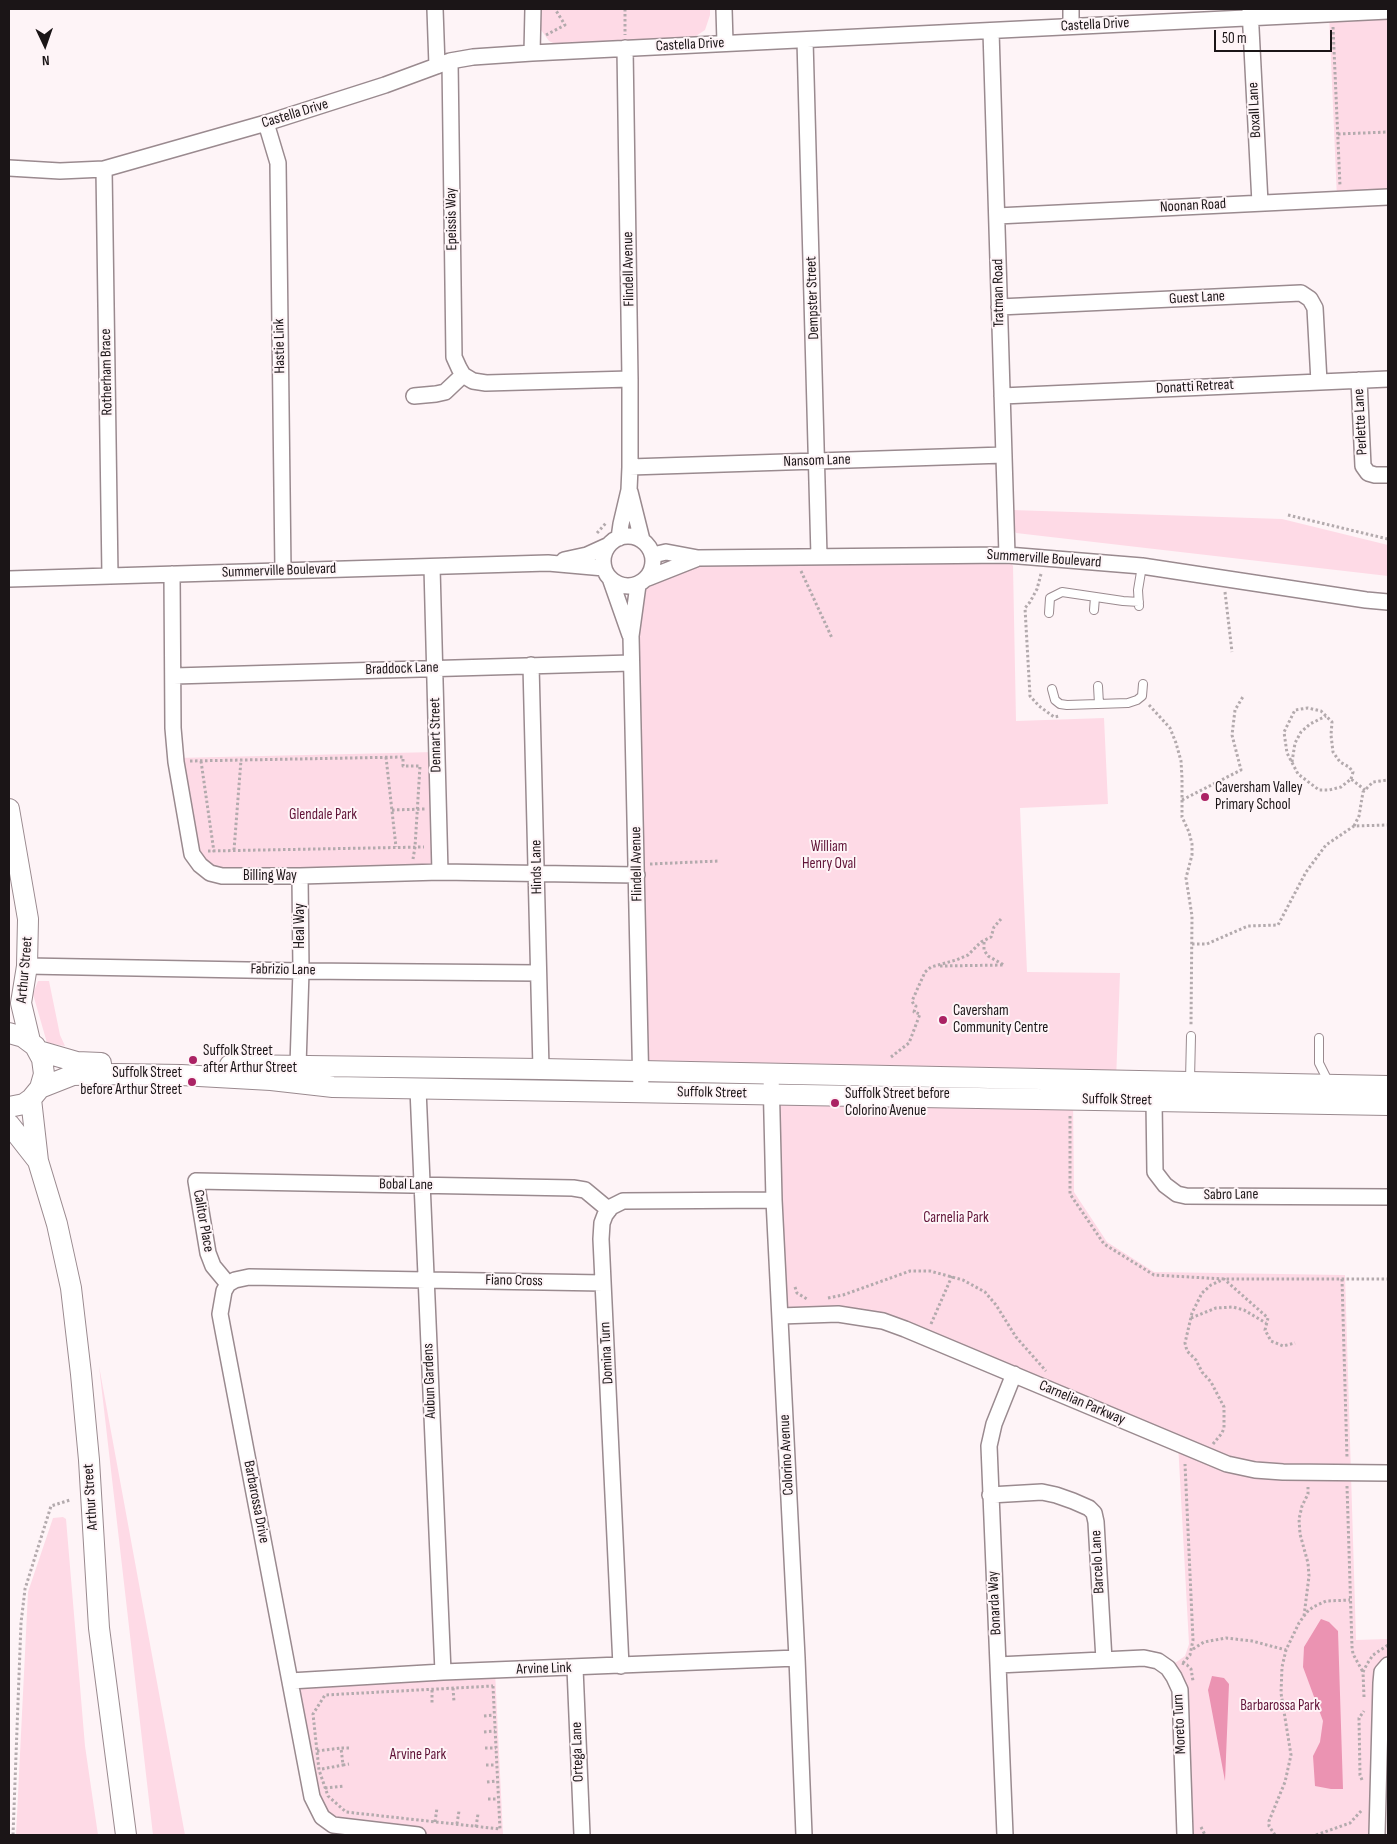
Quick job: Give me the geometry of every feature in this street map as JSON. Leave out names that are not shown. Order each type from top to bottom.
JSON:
[{"type":"street","name":"Epeissis Way","points":[[435,9],[443,64],[454,357],[463,375]]},
{"type":"street","points":[[532,52],[533,9]]},
{"type":"street","points":[[724,9],[725,43]]},
{"type":"street","points":[[1071,9],[1071,26]]},
{"type":"street","name":"Castella Drive","points":[[9,168],[31,171],[104,169],[266,123],[385,85],[443,64],[494,54],[990,31],[1251,13],[1388,11]]},
{"type":"street","name":"Boxall Lane","points":[[1251,13],[1260,203]]},
{"type":"street","name":"Tratman Road","points":[[990,31],[1006,555]]},
{"type":"street","name":"Dempster Street","points":[[805,40],[820,556]]},
{"type":"street","name":"Flindell Avenue","points":[[614,541],[621,524],[629,490],[630,466],[625,48]]},
{"type":"street","name":"Hastie Link","points":[[266,123],[278,163],[283,571]]},
{"type":"street","name":"Rotherham Brace","points":[[104,169],[110,576]]},
{"type":"street","name":"Noonan Road","points":[[997,216],[1388,197]]},
{"type":"street","name":"Guest Lane","points":[[999,307],[1301,293],[1310,299],[1315,308],[1319,382]]},
{"type":"street","points":[[414,396],[445,392],[463,375],[473,381],[486,383],[630,379]]},
{"type":"street","name":"Donatti Retreat","points":[[1002,396],[1388,379]]},
{"type":"street","name":"Perlette Lane","points":[[1359,380],[1363,466],[1368,473],[1388,475]]},
{"type":"street","name":"Nansom Lane","points":[[630,466],[1004,454]]},
{"type":"street","name":"Flindell Avenue","points":[[629,490],[642,540]]},
{"type":"street","points":[[631,536],[647,544],[653,555],[653,567],[643,581],[626,586],[614,582],[607,573],[604,556],[614,541],[631,536]]},
{"type":"street","name":"Summerville Boulevard","points":[[9,578],[548,563],[587,555],[614,541]]},
{"type":"street","name":"Summerville Boulevard","points":[[653,555],[666,552],[698,558],[1006,555],[1142,566],[1388,602]]},
{"type":"street","name":"Summerville Boulevard","points":[[643,581],[698,558]]},
{"type":"street","name":"Summerville Boulevard","points":[[548,563],[607,573]]},
{"type":"street","name":"Dennart Street","points":[[432,567],[440,872]]},
{"type":"street","name":"Flindell Avenue","points":[[607,573],[630,636]]},
{"type":"street","name":"Billing Way","points":[[172,574],[173,728],[176,762],[192,854],[200,865],[210,873],[222,876],[300,876],[440,872],[537,874],[642,870]]},
{"type":"street","name":"Flindell Avenue","points":[[641,1092],[642,870],[630,636],[643,581]]},
{"type":"street","name":"Braddock Lane","points":[[174,676],[631,663]]},
{"type":"street","name":"Hinds Lane","points":[[531,665],[541,1069]]},
{"type":"street","name":"Arthur Street","points":[[9,809],[27,905],[27,966],[21,1002],[35,1046],[42,1059],[44,1074],[35,1093],[38,1161],[56,1224],[71,1288],[88,1450],[99,1628],[126,1835]]},
{"type":"street","name":"Heal Way","points":[[298,1066],[301,971],[300,876]]},
{"type":"street","name":"Fabrizio Lane","points":[[27,966],[538,973]]},
{"type":"street","name":"Suffolk Street","points":[[9,1033],[23,1036],[35,1046],[77,1062],[641,1072],[772,1084],[1154,1101],[1388,1105]]},
{"type":"street","name":"Suffolk Street","points":[[9,1108],[24,1104],[35,1093],[73,1075],[116,1074],[181,1075],[333,1087],[641,1092],[772,1084],[1190,1082],[1388,1086]]},
{"type":"street","name":"Colorino Avenue","points":[[772,1084],[774,1200],[804,1835]]},
{"type":"street","name":"Aubun Gardens","points":[[418,1089],[443,1672]]},
{"type":"street","name":"Sabro Lane","points":[[1154,1101],[1155,1172],[1165,1185],[1178,1194],[1194,1196],[1388,1197]]},
{"type":"street","name":"Arthur Street","points":[[9,1124],[38,1161]]},
{"type":"street","name":"Bobal Lane","points":[[196,1182],[574,1188],[585,1190],[609,1210]]},
{"type":"street","name":"Calitor Place","points":[[196,1182],[208,1253],[213,1266],[228,1284]]},
{"type":"street","points":[[609,1210],[623,1201],[644,1199],[774,1200]]},
{"type":"street","name":"Domina Turn","points":[[609,1210],[602,1223],[603,1283],[621,1666]]},
{"type":"street","points":[[228,1284],[249,1277],[426,1280]]},
{"type":"street","name":"Fiano Cross","points":[[426,1280],[603,1283]]},
{"type":"street","name":"Barbarossa Drive","points":[[228,1284],[221,1302],[220,1314],[309,1788],[322,1817],[333,1824],[349,1828],[418,1835]]},
{"type":"street","name":"Carnelian Parkway","points":[[780,1316],[838,1314],[883,1322],[905,1329],[1227,1464],[1255,1470],[1283,1472],[1388,1473]]},
{"type":"street","name":"Bonarda Way","points":[[1005,1835],[989,1446],[994,1424],[1014,1374]]},
{"type":"street","name":"Barcelo Lane","points":[[990,1496],[1042,1492],[1056,1495],[1088,1508],[1094,1513],[1104,1660]]},
{"type":"street","name":"Arvine Link","points":[[290,1681],[443,1672],[797,1658]]},
{"type":"street","name":"Moreto Turn","points":[[998,1665],[1144,1658],[1158,1661],[1168,1668],[1180,1690],[1185,1835]]},
{"type":"street","points":[[1378,1834],[1381,1683],[1382,1672],[1388,1665]]},
{"type":"street","name":"Ortega Lane","points":[[575,1668],[582,1835]]},
{"type":"lane","points":[[1049,613],[1050,598],[1062,592],[1139,604],[1138,590],[1142,566]]},
{"type":"lane","points":[[1094,610],[1095,597]]},
{"type":"lane","points":[[1052,689],[1055,700],[1060,704],[1128,703],[1142,696],[1143,684]]},
{"type":"lane","points":[[1098,686],[1098,704]]},
{"type":"lane","points":[[1190,1082],[1191,1036]]},
{"type":"lane","points":[[1319,1038],[1319,1063],[1330,1085]]},
{"type":"path","points":[[545,35],[565,25],[555,9]]},
{"type":"path","points":[[625,9],[625,48]]},
{"type":"path","points":[[1333,26],[1340,189]]},
{"type":"path","points":[[1338,134],[1388,132]]},
{"type":"path","points":[[1288,516],[1388,539]]},
{"type":"path","points":[[801,571],[832,638]]},
{"type":"path","points":[[1041,574],[1030,602],[1024,608],[1030,696],[1039,706],[1054,716],[1064,716]]},
{"type":"path","points":[[1223,579],[1232,652]]},
{"type":"path","points":[[1182,800],[1241,770],[1232,735],[1235,710],[1244,695]]},
{"type":"path","points":[[1140,697],[1170,728],[1180,761],[1182,817],[1192,844],[1191,860],[1186,878],[1192,916],[1191,1036]]},
{"type":"path","points":[[1146,710],[1150,706]]},
{"type":"path","points":[[1308,708],[1321,712],[1332,722],[1333,752],[1340,762],[1349,767],[1352,772],[1351,779],[1341,787],[1320,790],[1298,774],[1292,762],[1287,753],[1284,732],[1295,710],[1308,708]]},
{"type":"path","points":[[1292,762],[1295,743],[1301,732],[1310,724],[1326,716]]},
{"type":"path","points":[[386,757],[396,847]]},
{"type":"path","points":[[176,762],[403,757],[403,766],[420,766],[416,847],[413,861]]},
{"type":"path","points":[[234,850],[241,760]]},
{"type":"path","points":[[201,761],[213,851]]},
{"type":"path","points":[[1351,779],[1365,790]]},
{"type":"path","points":[[1192,944],[1207,944],[1248,926],[1278,925],[1306,872],[1326,845],[1354,826],[1359,816],[1363,792],[1372,782],[1388,780]]},
{"type":"path","points":[[392,810],[418,810]]},
{"type":"path","points":[[1354,826],[1388,825]]},
{"type":"path","points":[[204,851],[428,846]]},
{"type":"path","points":[[642,870],[686,862],[719,861]]},
{"type":"path","points":[[888,1059],[909,1043],[920,1014],[914,1012],[916,1006],[912,1002],[923,975],[934,966],[956,960],[968,954],[980,942],[984,942],[991,937],[994,927],[1001,919]]},
{"type":"path","points":[[934,966],[1004,965],[988,956],[984,950],[984,942]]},
{"type":"path","points":[[1070,1111],[1070,1194],[1104,1244],[1154,1275],[1224,1279],[1388,1279]]},
{"type":"path","points":[[824,1298],[843,1295],[910,1271],[930,1271],[952,1276],[985,1292],[996,1305],[1016,1337],[1047,1373]]},
{"type":"path","points":[[930,1327],[952,1276]]},
{"type":"path","points":[[1342,1278],[1347,1461]]},
{"type":"path","points":[[1212,1444],[1224,1428],[1224,1407],[1211,1382],[1202,1372],[1196,1360],[1187,1351],[1185,1343],[1191,1318],[1202,1293],[1211,1285],[1224,1279]]},
{"type":"path","points":[[1224,1279],[1268,1318],[1266,1323],[1267,1336],[1276,1345],[1289,1346],[1295,1343]]},
{"type":"path","points":[[794,1281],[797,1293],[806,1299],[812,1300]]},
{"type":"path","points":[[1191,1318],[1216,1308],[1233,1306],[1266,1323]]},
{"type":"path","points":[[1183,1663],[1190,1655],[1194,1640],[1185,1464]]},
{"type":"path","points":[[1348,1486],[1352,1647],[1353,1654],[1363,1672],[1364,1712],[1359,1718],[1360,1775],[1364,1788]]},
{"type":"path","points":[[1304,1616],[1309,1569],[1300,1534],[1300,1519],[1302,1506],[1308,1494],[1308,1487]]},
{"type":"path","points":[[13,1835],[21,1623],[25,1589],[51,1506],[70,1500]]},
{"type":"path","points":[[1274,1835],[1269,1820],[1285,1782],[1291,1755],[1282,1700],[1282,1667],[1286,1650],[1304,1616],[1313,1607],[1326,1601],[1350,1600]]},
{"type":"path","points":[[1192,1649],[1204,1642],[1226,1638],[1252,1641],[1286,1650]]},
{"type":"path","points":[[1363,1672],[1373,1655],[1388,1645]]},
{"type":"path","points":[[493,1686],[500,1829],[346,1812],[328,1796],[324,1788],[319,1770],[312,1714],[325,1694],[432,1689],[493,1686]]},
{"type":"path","points":[[453,1688],[454,1702]]},
{"type":"path","points":[[432,1689],[432,1704]]},
{"type":"path","points":[[484,1716],[494,1715]]},
{"type":"path","points":[[484,1732],[495,1731]]},
{"type":"path","points":[[341,1748],[343,1765]]},
{"type":"path","points":[[316,1751],[349,1748]]},
{"type":"path","points":[[485,1748],[496,1748]]},
{"type":"path","points":[[319,1770],[349,1764]]},
{"type":"path","points":[[486,1765],[496,1765]]},
{"type":"path","points":[[487,1782],[497,1781]]},
{"type":"path","points":[[324,1788],[344,1786]]},
{"type":"path","points":[[488,1799],[498,1799]]},
{"type":"path","points":[[1316,1835],[1350,1823],[1362,1811],[1365,1805]]},
{"type":"path","points":[[435,1822],[436,1808]]},
{"type":"path","points":[[457,1824],[459,1811]]},
{"type":"path","points":[[476,1827],[478,1814]]},
{"type":"green space","points":[[539,9],[710,9],[710,15],[705,30],[693,38],[561,47],[549,41],[541,30]]},
{"type":"green space","points":[[1388,11],[1388,197],[1337,199],[1329,14]]},
{"type":"green space","points":[[1012,510],[1282,519],[1388,545],[1388,576],[1016,533],[1012,526]]},
{"type":"green space","name":"William Henry Oval","points":[[1007,555],[1013,566],[1016,721],[1104,718],[1108,804],[1020,808],[1027,972],[1120,973],[1116,1081],[641,1072],[631,636],[643,582],[698,558]]},
{"type":"green space","name":"Glendale Park","points":[[436,752],[440,872],[222,876],[200,865],[176,758]]},
{"type":"green space","points":[[38,981],[49,981],[60,1035],[65,1046],[47,1043],[33,994]]},
{"type":"green space","name":"Carnelia Park","points":[[772,1094],[1073,1099],[1074,1192],[1107,1242],[1154,1272],[1345,1275],[1356,1640],[1388,1639],[1377,1834],[1185,1835],[1180,1690],[1168,1668],[1185,1656],[1189,1644],[1178,1443],[883,1321],[780,1316]]},
{"type":"green space","points":[[99,1366],[185,1835],[153,1835]]},
{"type":"green space","points":[[63,1517],[66,1519],[85,1746],[98,1835],[16,1835],[28,1592],[53,1518]]},
{"type":"green space","name":"Arvine Park","points":[[495,1671],[503,1835],[417,1835],[322,1817],[290,1681]]},
{"type":"shaded area","points":[[1321,1619],[1329,1622],[1338,1631],[1343,1789],[1315,1786],[1313,1756],[1320,1742],[1323,1721],[1303,1667],[1304,1647]]},
{"type":"shaded area","points":[[1212,1676],[1224,1678],[1229,1684],[1225,1781],[1208,1690]]},
{"type":"place","name":"Caversham Valley Primary School","points":[[1205,797]]},
{"type":"place","name":"Caversham Community Centre","points":[[943,1020]]},
{"type":"place","name":"Suffolk Street after Arthur Street","points":[[193,1060]]},
{"type":"place","name":"Suffolk Street before Arthur Street","points":[[192,1082]]},
{"type":"place","name":"Suffolk Street before Colorino Avenue","points":[[835,1103]]},
{"type":"park label","name":"Barbarossa Park","points":[[1280,1706]]}]
